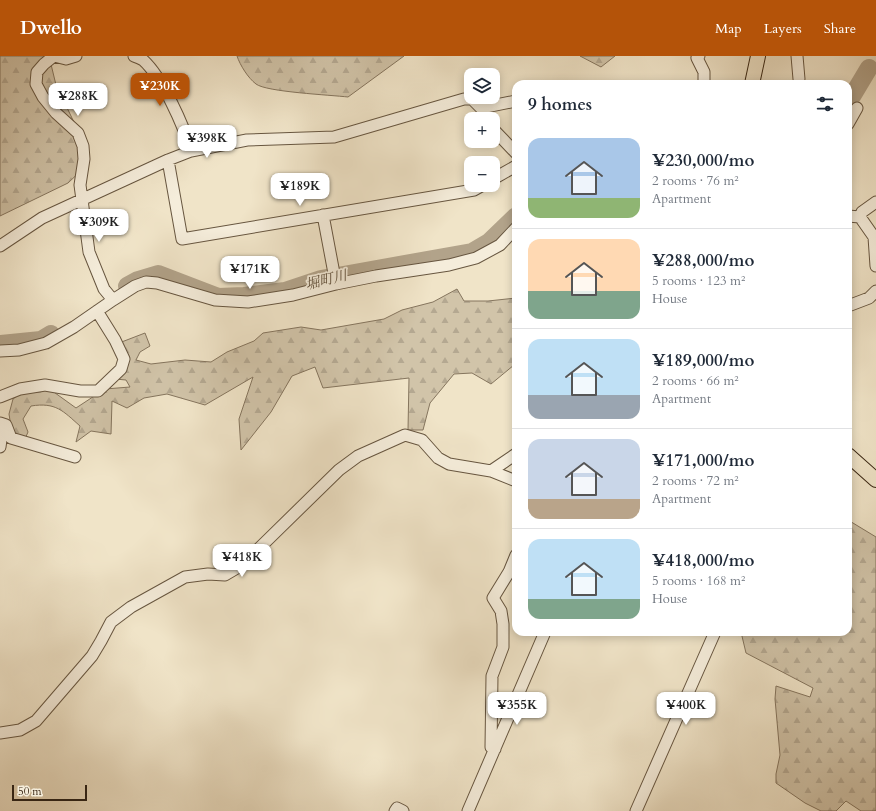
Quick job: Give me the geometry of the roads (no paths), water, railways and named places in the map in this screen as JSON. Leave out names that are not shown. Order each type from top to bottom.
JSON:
[{"type":"main road","points":[[753,80],[758,56]]},
{"type":"main road","points":[[852,459],[876,480]]},
{"type":"street","points":[[76,56],[66,59],[54,56],[37,72],[36,84],[43,97],[56,113],[78,133],[83,146],[84,159],[80,185],[89,252],[104,289],[112,300]]},
{"type":"street","points":[[134,56],[142,59],[161,85],[177,114],[187,137],[191,151]]},
{"type":"street","points":[[699,56],[696,58],[704,72],[704,80]]},
{"type":"street","points":[[797,56],[799,79]]},
{"type":"street","points":[[0,246],[42,218],[168,160],[191,151],[247,140],[334,137],[464,99],[472,99],[483,112]]},
{"type":"street","points":[[481,108],[512,102]]},
{"type":"street","points":[[852,117],[857,108]]},
{"type":"street","points":[[500,137],[512,150]]},
{"type":"street","points":[[168,160],[182,239],[464,192]]},
{"type":"street","points":[[500,175],[512,168]]},
{"type":"street","points":[[860,216],[862,212],[876,202]]},
{"type":"street","points":[[323,215],[336,284]]},
{"type":"street","points":[[852,216],[860,216]]},
{"type":"street","points":[[860,216],[875,237],[876,266]]},
{"type":"street","points":[[0,351],[19,350],[46,343],[74,328],[112,300],[135,286],[146,282],[157,283],[215,300],[248,302],[293,295],[376,276],[449,265],[476,258],[500,244],[512,232]]},
{"type":"street","points":[[852,304],[869,298],[876,291]]},
{"type":"street","points":[[0,397],[20,389],[45,384],[80,391],[98,390],[120,369],[124,359],[115,340],[97,311]]},
{"type":"street","points":[[0,423],[6,425],[11,438],[75,457]]},
{"type":"street","points":[[0,426],[2,432],[0,447]]},
{"type":"street","points":[[0,734],[20,730],[36,721],[92,656],[110,622],[149,596],[185,577],[208,574],[225,575],[242,565],[339,470],[358,456],[404,434],[422,440],[438,458],[449,464],[491,471],[512,479]]},
{"type":"street","points":[[491,471],[512,457]]},
{"type":"street","points":[[495,749],[491,747],[492,676],[503,647],[503,624],[501,611],[493,598],[512,565]]},
{"type":"street","points":[[468,811],[543,636]]},
{"type":"street","points":[[638,810],[713,636]]},
{"type":"street","points":[[395,811],[396,808],[403,811]]},
{"type":"waterway","name":"堀町川","points":[[852,96],[869,68]]},
{"type":"waterway","name":"堀町川","points":[[127,286],[138,280],[158,274],[218,297],[244,296],[285,291],[321,279],[472,252],[489,242],[512,220]]},
{"type":"waterway","name":"堀町川","points":[[0,344],[41,340],[51,334]]}]
